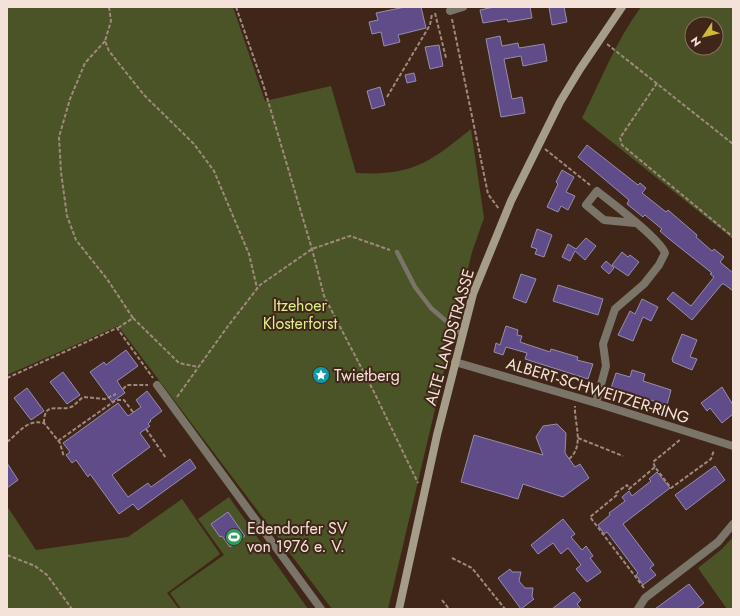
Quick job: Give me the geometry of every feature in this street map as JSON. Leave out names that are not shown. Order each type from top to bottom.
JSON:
[{"type":"street","points":[[450,11],[463,7]]},
{"type":"street","name":"ALTE LANDSTRASSE","points":[[399,609],[455,362],[473,294],[505,216],[538,145],[566,91],[622,7]]},
{"type":"street","points":[[596,403],[606,368],[603,344],[615,309],[644,284],[665,253],[659,244],[635,223],[597,191],[586,205],[604,220],[635,223]]},
{"type":"street","name":"ALBERT-SCHWEITZER-RING","points":[[455,362],[596,403],[733,446]]},
{"type":"street","points":[[157,385],[321,609]]},
{"type":"street","points":[[638,609],[641,603],[649,595],[712,547],[733,524]]},
{"type":"lane","points":[[397,252],[415,287],[432,308],[462,334]]},
{"type":"path","points":[[109,7],[111,20],[105,41],[85,63],[70,99],[59,137],[61,172],[67,216],[76,240],[107,279],[133,318],[179,363],[198,367]]},
{"type":"path","points":[[236,7],[262,84],[312,248],[324,296],[375,394],[424,496]]},
{"type":"path","points":[[450,11],[488,194],[505,216]]},
{"type":"path","points":[[435,13],[446,58]]},
{"type":"path","points":[[387,97],[430,25],[432,14]]},
{"type":"path","points":[[600,38],[733,144]]},
{"type":"path","points":[[105,41],[109,51],[144,95],[194,144],[214,171],[249,254],[257,288]]},
{"type":"path","points":[[657,84],[620,138],[622,146],[733,237]]},
{"type":"path","points":[[538,145],[597,191]]},
{"type":"path","points":[[172,404],[257,288],[312,248],[350,236],[397,252]]},
{"type":"path","points":[[7,378],[117,328],[133,318]]},
{"type":"path","points":[[117,328],[157,385]]},
{"type":"path","points":[[123,389],[127,385],[157,385]]},
{"type":"path","points":[[64,457],[58,441],[44,424],[44,416],[47,411],[53,407],[70,407],[84,397],[105,399],[116,394]]},
{"type":"path","points":[[121,396],[133,412]]},
{"type":"path","points":[[569,459],[576,449],[578,438],[574,413],[576,397]]},
{"type":"path","points":[[58,441],[116,400],[124,400]]},
{"type":"path","points":[[7,442],[16,432],[28,424],[44,424]]},
{"type":"path","points":[[146,429],[166,458]]},
{"type":"path","points":[[690,432],[653,462],[671,488],[711,459],[717,441]]},
{"type":"path","points":[[578,438],[623,456]]},
{"type":"path","points":[[649,595],[590,517],[617,496],[616,493],[627,485],[629,488],[655,466]]},
{"type":"path","points":[[7,555],[35,566],[47,575],[72,609]]},
{"type":"path","points":[[452,558],[472,568],[505,609]]},
{"type":"path","points":[[442,600],[449,609]]},
{"type":"green space","name":"Itzehoer Klosterforst","points":[[7,7],[233,7],[265,101],[331,86],[356,173],[392,172],[419,165],[443,151],[471,129],[484,218],[472,252],[388,609],[332,609],[118,326],[7,375]]},
{"type":"green space","points":[[641,7],[733,7],[733,239],[582,118],[624,33]]},
{"type":"green space","name":"Edendorfer SV von 1976 e. V.","points":[[229,497],[308,609],[181,609],[170,593],[224,555],[198,519]]},
{"type":"green space","points":[[182,499],[220,554],[167,593],[179,609],[7,609],[7,506],[36,550],[128,537]]},
{"type":"green space","points":[[733,537],[733,609],[727,609],[698,568],[722,549]]},
{"type":"building","points":[[405,7],[421,7],[426,28],[398,35],[400,42],[384,46],[381,32],[372,34],[369,22],[378,20],[376,13]]},
{"type":"building","points":[[494,7],[530,7],[532,18],[508,22],[507,19],[483,23],[480,10]]},
{"type":"building","points":[[549,7],[564,7],[567,22],[552,25]]},
{"type":"building","points":[[500,36],[502,46],[518,43],[519,48],[544,44],[547,61],[523,66],[521,56],[504,59],[512,99],[522,97],[525,113],[501,117],[486,39]]},
{"type":"building","points":[[439,45],[443,66],[430,69],[425,47]]},
{"type":"building","points":[[414,73],[416,81],[407,83],[405,75]]},
{"type":"building","points":[[380,87],[385,105],[372,109],[367,91]]},
{"type":"building","points":[[587,145],[638,185],[640,183],[646,188],[642,193],[666,212],[668,210],[697,235],[696,237],[712,251],[714,249],[724,257],[720,262],[733,273],[733,291],[722,284],[692,320],[667,299],[673,292],[691,306],[714,277],[710,274],[712,273],[668,238],[660,231],[662,229],[645,215],[643,217],[627,204],[629,200],[578,157]]},
{"type":"building","points":[[562,170],[574,177],[566,192],[575,196],[568,210],[561,206],[558,212],[547,207],[558,184],[556,182]]},
{"type":"building","points":[[537,229],[552,235],[544,257],[535,254],[537,249],[531,247]]},
{"type":"building","points":[[586,238],[596,246],[585,260],[575,251],[570,261],[562,257],[568,244],[576,249]]},
{"type":"building","points":[[622,252],[628,257],[630,255],[639,262],[628,276],[612,265]]},
{"type":"building","points":[[606,261],[614,268],[609,274],[601,267]]},
{"type":"building","points":[[521,274],[536,279],[526,303],[513,298]]},
{"type":"building","points":[[558,285],[603,299],[598,315],[553,301]]},
{"type":"building","points":[[642,299],[658,307],[651,321],[643,317],[633,341],[618,335],[630,311],[635,314]]},
{"type":"building","points":[[506,326],[518,330],[517,335],[522,336],[520,342],[550,352],[551,349],[578,357],[577,360],[593,364],[588,379],[525,359],[527,353],[506,347],[503,355],[494,352],[496,343],[500,345]]},
{"type":"building","points":[[682,334],[697,340],[690,357],[697,359],[692,370],[673,362],[672,359]]},
{"type":"building","points":[[126,350],[138,366],[117,381],[125,393],[112,402],[90,372],[104,362],[106,365]]},
{"type":"building","points":[[632,370],[645,374],[643,381],[671,390],[667,405],[611,388],[616,373],[630,377]]},
{"type":"building","points":[[63,372],[80,395],[67,404],[50,382]]},
{"type":"building","points":[[722,387],[733,405],[733,414],[722,423],[710,408],[707,411],[701,403]]},
{"type":"building","points":[[27,388],[44,411],[31,420],[14,398]]},
{"type":"building","points":[[147,391],[162,411],[150,420],[151,421],[148,424],[150,426],[140,433],[150,447],[112,475],[128,497],[148,483],[151,487],[190,459],[196,468],[138,510],[133,504],[119,514],[90,474],[88,477],[76,460],[72,463],[66,455],[70,452],[63,443],[118,403],[128,416],[141,407],[136,400]]},
{"type":"building","points":[[557,424],[566,433],[565,453],[575,467],[580,464],[589,478],[563,497],[523,484],[518,499],[461,482],[474,435],[543,455],[536,437],[543,426]]},
{"type":"building","points":[[7,463],[18,480],[7,488]]},
{"type":"building","points":[[715,466],[725,480],[686,510],[675,495]]},
{"type":"building","points":[[657,472],[670,488],[623,524],[654,565],[650,568],[656,575],[643,585],[636,575],[638,573],[607,532],[604,534],[598,525],[610,515],[609,513],[625,501],[622,497],[629,491],[632,496],[651,481],[649,479]]},
{"type":"building","points":[[228,512],[245,536],[230,547],[222,536],[220,537],[211,524]]},
{"type":"building","points":[[563,519],[575,534],[571,537],[582,550],[586,546],[593,556],[590,558],[601,572],[587,582],[576,569],[581,565],[568,548],[561,554],[553,543],[538,554],[531,545]]},
{"type":"building","points":[[510,569],[512,572],[521,572],[519,581],[525,588],[533,588],[532,597],[534,599],[521,609],[498,578]]},
{"type":"building","points":[[689,584],[704,603],[696,609],[655,609]]},
{"type":"building","points":[[574,592],[581,600],[577,604],[581,609],[552,609]]},
{"type":"place","name":"Twietberg","points":[[321,375]]},
{"type":"place","name":"Edendorfer SV von 1976 e. V.","points":[[234,537]]}]
